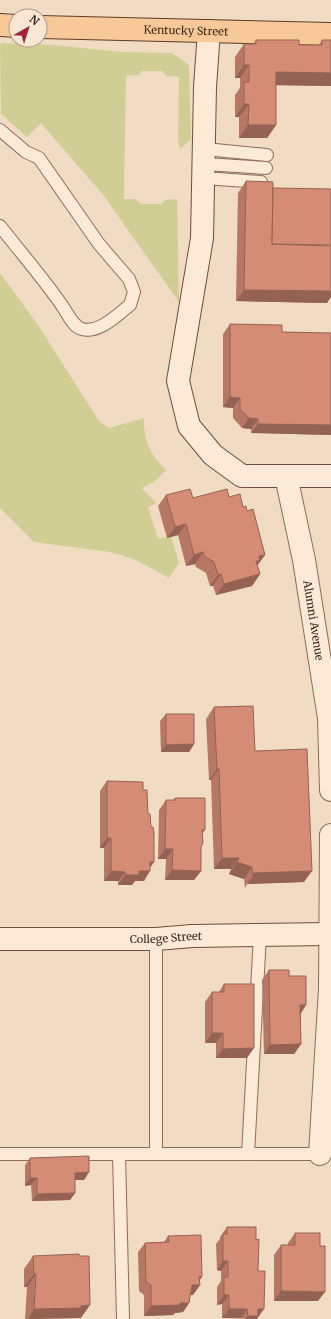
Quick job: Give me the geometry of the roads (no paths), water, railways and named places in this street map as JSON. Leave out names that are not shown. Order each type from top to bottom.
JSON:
[{"type":"main road","name":"Kentucky Street","points":[[48,27],[331,34]]},
{"type":"street","points":[[209,31],[205,87],[202,238],[178,381],[189,426],[213,454],[242,476],[331,476]]},
{"type":"street","name":"Alumni Avenue","points":[[286,476],[304,560],[329,718],[331,790]]},
{"type":"street","points":[[326,1154],[331,934],[331,835]]},
{"type":"street","name":"College Street","points":[[0,939],[156,939],[192,936],[331,934]]},
{"type":"lane","points":[[0,130],[26,152],[39,158],[99,244],[129,279],[134,292],[130,305],[100,327],[90,330],[82,329],[75,325],[60,303],[0,226]]},
{"type":"lane","points":[[204,164],[266,155]]},
{"type":"lane","points":[[204,164],[266,168]]},
{"type":"lane","points":[[204,164],[266,183]]},
{"type":"lane","points":[[248,1154],[260,935]]},
{"type":"lane","points":[[156,939],[156,1153]]},
{"type":"lane","points":[[0,1154],[326,1154]]},
{"type":"lane","points":[[119,1154],[123,1319]]}]
